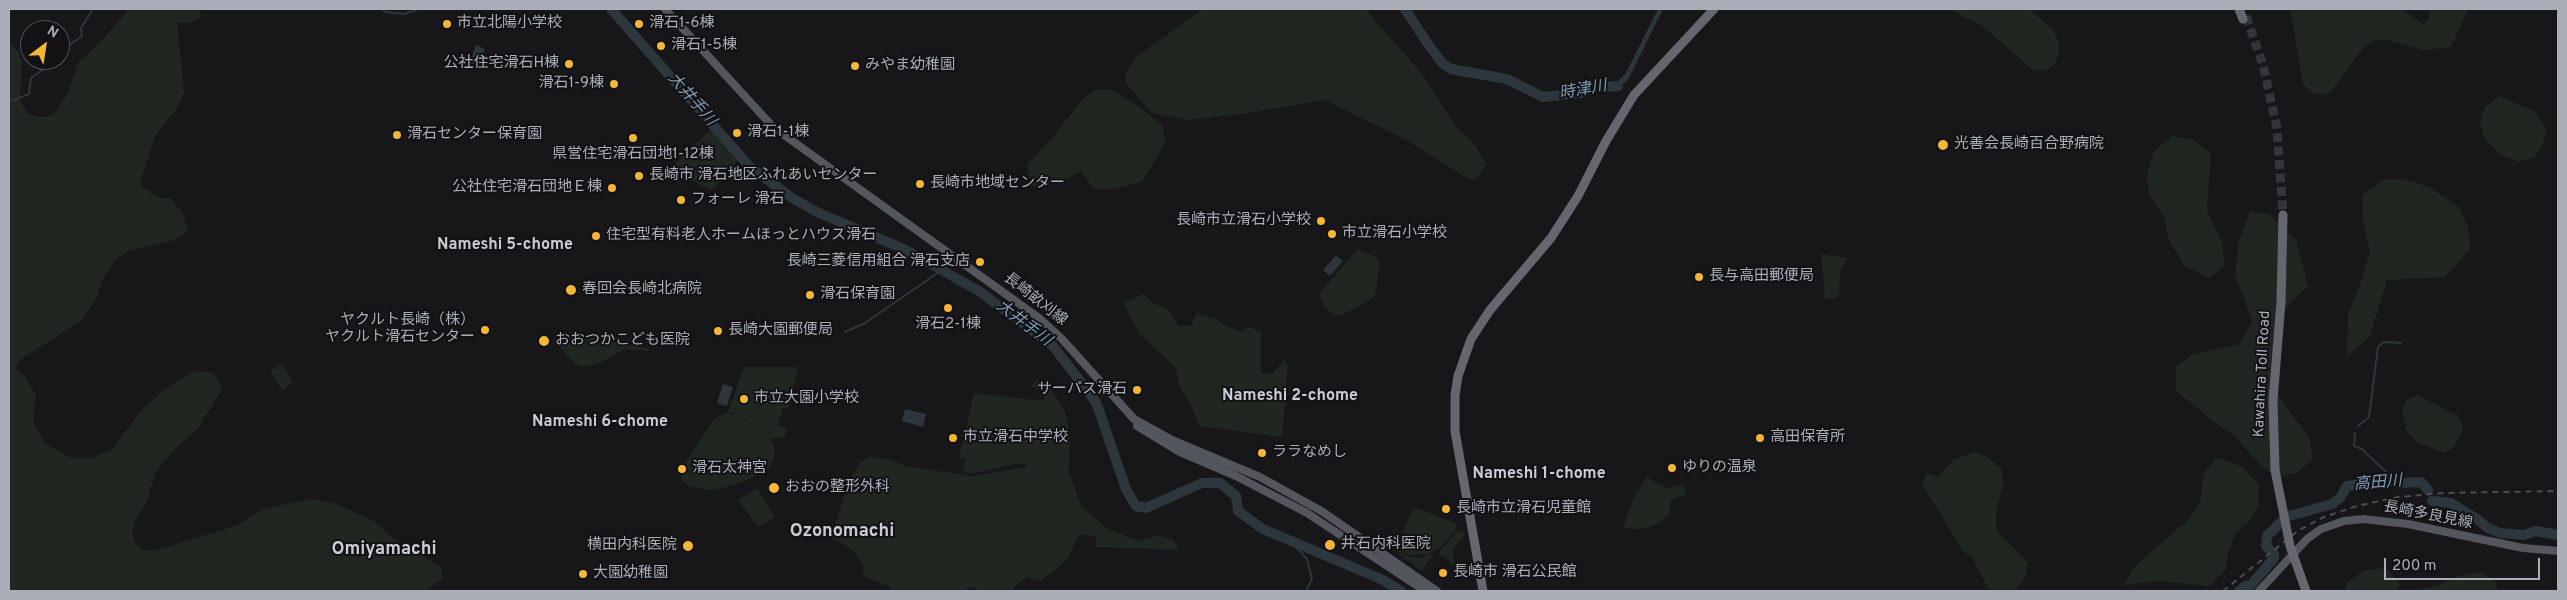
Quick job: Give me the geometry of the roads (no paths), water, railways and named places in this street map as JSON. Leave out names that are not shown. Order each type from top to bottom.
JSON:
[{"type":"highway","points":[[1483,591],[1455,431],[1455,395],[1458,376],[1471,339],[1490,310],[1551,238],[1578,196],[1606,141],[1634,95],[1714,9]]},
{"type":"highway","points":[[2239,9],[2244,14]]},
{"type":"highway","name":"Kawahira Toll Road","points":[[2281,215],[2282,268],[2272,400],[2273,471],[2286,548],[2301,591]]},
{"type":"highway","name":"Kawahira Toll Road","points":[[2273,471],[2290,546],[2306,591]]},
{"type":"main road","name":"長崎畝刈線","points":[[660,9],[770,129],[1037,320],[1060,342],[1131,422],[1180,452],[1236,476],[1307,513],[1426,591]]},
{"type":"main road","name":"長崎畝刈線","points":[[665,9],[773,127],[1050,327],[1134,419],[1172,440],[1260,477],[1323,512],[1438,591]]},
{"type":"main road","name":"長崎多良見線","points":[[2258,591],[2301,543],[2321,529],[2344,521],[2363,519],[2408,524],[2523,548],[2558,551]]},
{"type":"waterway","points":[[70,45],[82,36],[81,28],[93,9]]},
{"type":"waterway","points":[[381,9],[386,12],[404,14],[419,9]]},
{"type":"waterway","name":"大井手川","points":[[611,9],[749,166],[792,198],[819,213],[904,249],[979,291],[1053,346],[1096,402],[1126,489],[1136,506],[1146,508],[1202,483],[1220,483],[1236,496],[1238,511],[1263,529],[1383,580],[1401,591]]},
{"type":"waterway","name":"時津川","points":[[1405,9],[1443,64],[1451,69],[1507,79],[1543,97],[1582,93],[1590,88],[1618,86]]},
{"type":"waterway","points":[[9,102],[29,94],[31,78],[43,70]]},
{"type":"waterway","points":[[845,332],[865,323],[942,270]]},
{"type":"waterway","points":[[2358,426],[2369,417],[2378,347],[2384,342],[2401,343]]},
{"type":"waterway","points":[[2355,433],[2354,446],[2362,449],[2386,472],[2387,480]]},
{"type":"waterway","name":"高田川","points":[[2270,550],[2266,546],[2267,536],[2286,517],[2332,504],[2340,498],[2347,486],[2387,480],[2399,483],[2421,482],[2428,490]]},
{"type":"waterway","name":"高田川","points":[[2432,501],[2451,503],[2488,528],[2500,533],[2524,535],[2536,531],[2558,535]]},
{"type":"waterway","points":[[1298,543],[1297,548],[1307,559],[1312,579],[1306,591]]},
{"type":"waterway","name":"高田川","points":[[2239,591],[2245,586],[2251,585],[2274,558],[2274,554]]},
{"type":"tunnel","points":[[2246,16],[2263,65],[2277,128],[2283,215]]},
{"type":"railway","points":[[2223,591],[2299,530],[2324,517],[2357,506],[2398,497],[2443,493],[2558,491]]},
{"type":"place","name":"市立北陽小学校","points":[[447,24]]},
{"type":"place","name":"滑石1-6棟","points":[[639,24]]},
{"type":"place","name":"滑石1-5棟","points":[[661,46]]},
{"type":"place","name":"公社住宅滑石H棟","points":[[569,64]]},
{"type":"place","name":"みやま幼稚園","points":[[855,66]]},
{"type":"place","name":"滑石1-9棟","points":[[614,84]]},
{"type":"place","name":"滑石1-1棟","points":[[737,133]]},
{"type":"place","name":"滑石センター保育園","points":[[397,135]]},
{"type":"place","name":"県営住宅滑石団地1-12棟","points":[[633,138]]},
{"type":"place","name":"光善会長崎百合野病院","points":[[1943,145]]},
{"type":"place","name":"長崎市 滑石地区ふれあいセンター","points":[[639,176]]},
{"type":"place","name":"長崎市地域センター","points":[[920,184]]},
{"type":"place","name":"公社住宅滑石団地Ｅ棟","points":[[612,188]]},
{"type":"place","name":"フォーレ 滑石","points":[[681,200]]},
{"type":"place","name":"長崎市立滑石小学校","points":[[1321,221]]},
{"type":"place","name":"市立滑石小学校","points":[[1332,234]]},
{"type":"place","name":"住宅型有料老人ホームほっとハウス滑石","points":[[596,236]]},
{"type":"place","name":"長崎三菱信用組合 滑石支店","points":[[980,262]]},
{"type":"place","name":"長与高田郵便局","points":[[1699,277]]},
{"type":"place","name":"春回会長崎北病院","points":[[571,290]]},
{"type":"place","name":"滑石保育園","points":[[810,295]]},
{"type":"place","name":"滑石2-1棟","points":[[948,308]]},
{"type":"place","name":"ヤクルト長崎（株） ヤクルト滑石センター","points":[[485,330]]},
{"type":"place","name":"長崎大園郵便局","points":[[718,331]]},
{"type":"place","name":"おおつかこども医院","points":[[544,341]]},
{"type":"place","name":"サーパス滑石","points":[[1137,390]]},
{"type":"place","name":"市立大園小学校","points":[[744,399]]},
{"type":"place","name":"市立滑石中学校","points":[[953,438]]},
{"type":"place","name":"高田保育所","points":[[1760,438]]},
{"type":"place","name":"ララなめし","points":[[1262,453]]},
{"type":"place","name":"ゆりの温泉","points":[[1672,468]]},
{"type":"place","name":"滑石太神宮","points":[[682,469]]},
{"type":"place","name":"おおの整形外科","points":[[774,488]]},
{"type":"place","name":"長崎市立滑石児童館","points":[[1446,509]]},
{"type":"place","name":"井石内科医院","points":[[1330,545]]},
{"type":"place","name":"横田内科医院","points":[[688,546]]},
{"type":"place","name":"長崎市 滑石公民館","points":[[1443,573]]},
{"type":"place","name":"大園幼稚園","points":[[583,574]]},
{"type":"district","name":"Nameshi 5-chome","points":[[505,246]]},
{"type":"district","name":"Nameshi 2-chome","points":[[1290,397]]},
{"type":"district","name":"Nameshi 6-chome","points":[[600,423]]},
{"type":"district","name":"Nameshi 1-chome","points":[[1539,475]]},
{"type":"district","name":"Ozonomachi","points":[[842,532]]},
{"type":"district","name":"Omiyamachi","points":[[384,550]]}]
